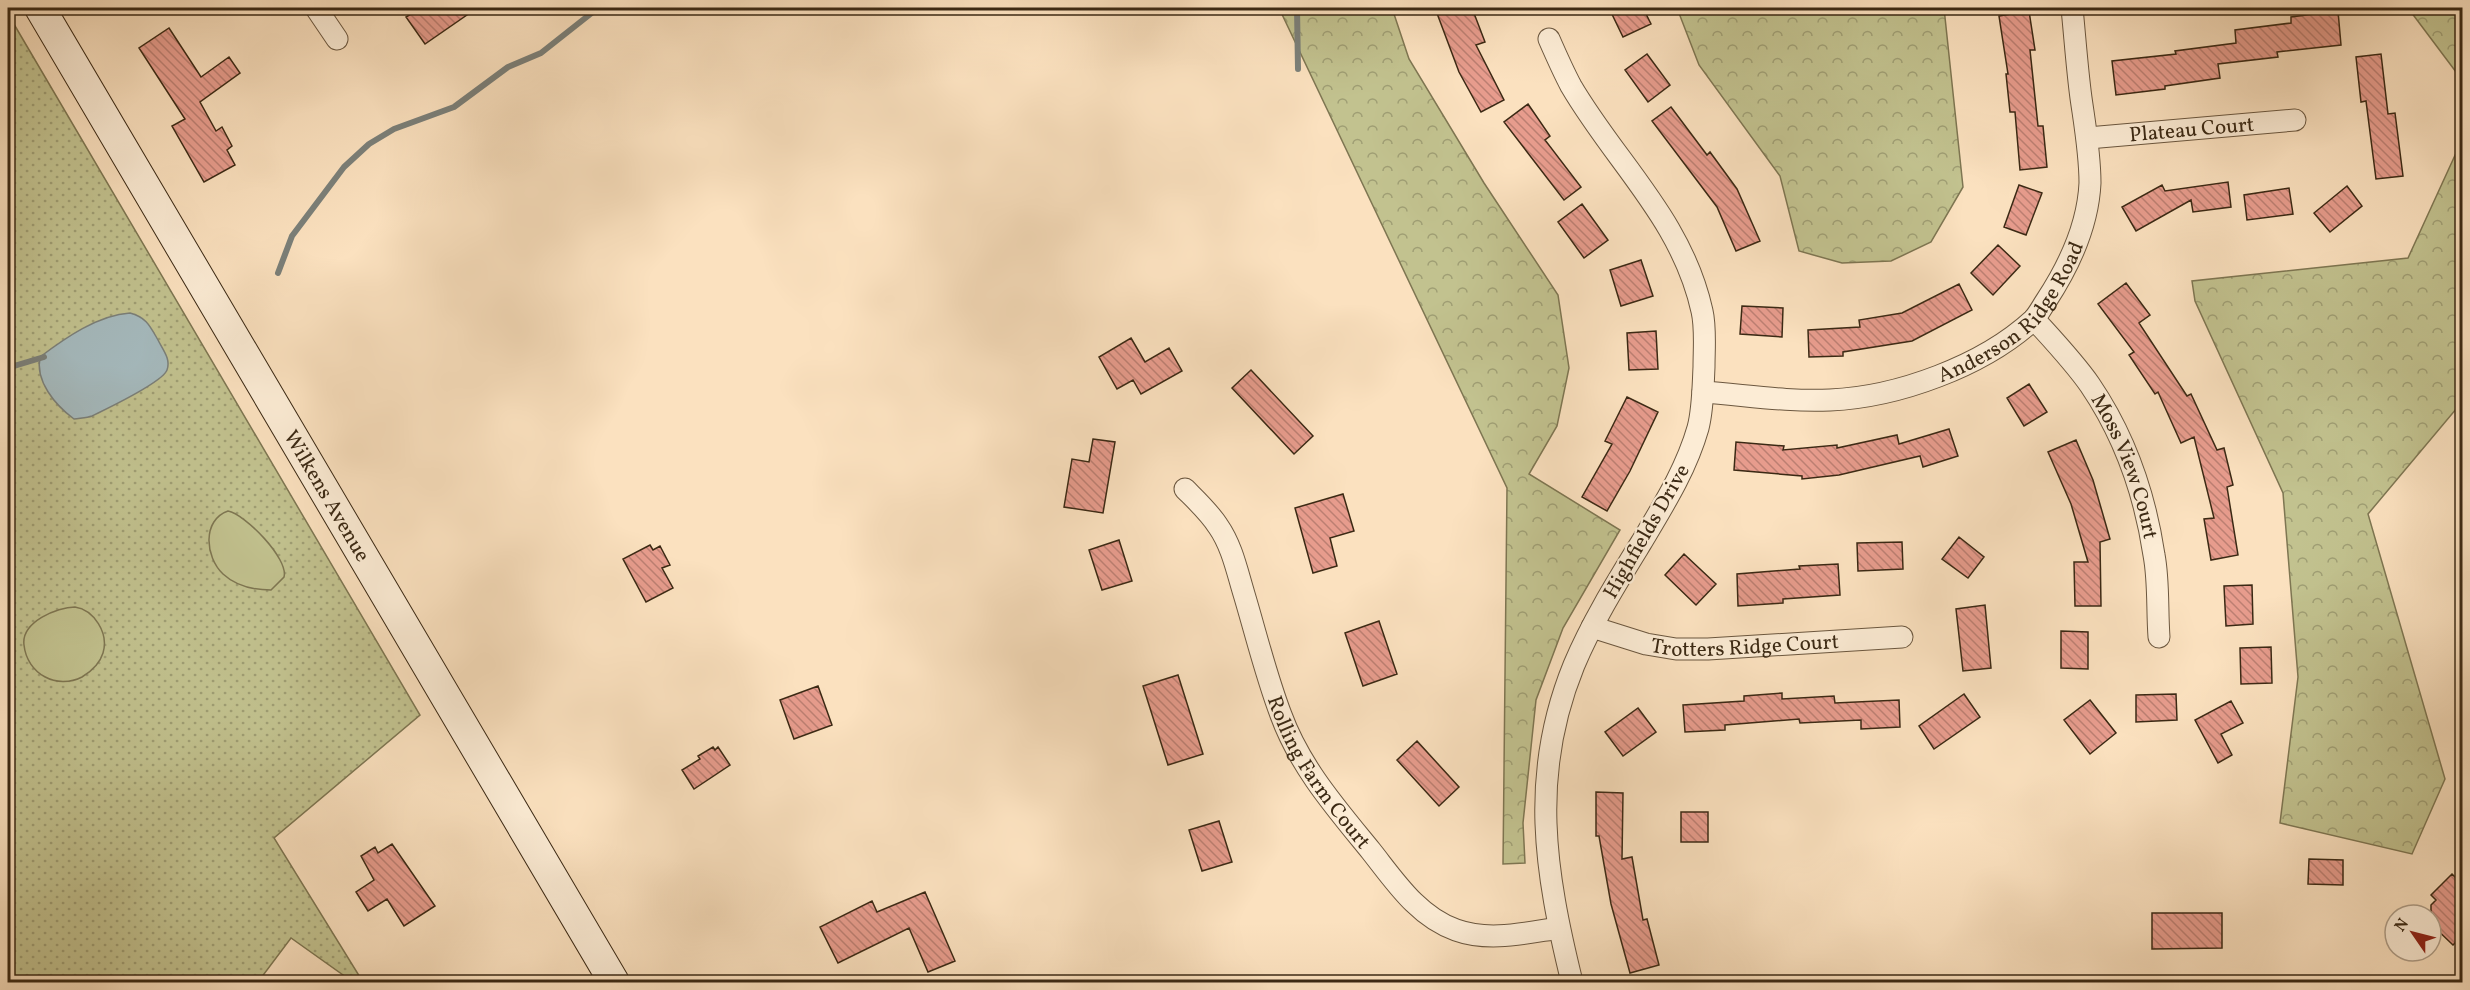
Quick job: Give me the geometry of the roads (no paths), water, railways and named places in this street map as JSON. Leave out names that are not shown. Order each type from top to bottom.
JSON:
[{"type":"main road","name":"Wilkens Avenue","points":[[40,8],[614,982]]},
{"type":"street","points":[[316,8],[337,39]]},
{"type":"street","name":"Anderson Ridge Road","points":[[1703,392],[1831,400],[1886,392],[1929,381],[1987,353],[2034,319],[2058,283],[2068,262],[2085,219],[2090,184],[2088,138],[2081,97],[2073,8]]},
{"type":"street","name":"Highfields Drive","points":[[1549,39],[1571,85],[1673,233],[1691,270],[1702,314],[1703,392],[1698,427],[1683,470],[1671,495],[1592,627],[1574,666],[1561,704],[1549,763],[1544,817],[1548,867],[1572,982]]},
{"type":"street","name":"Plateau Court","points":[[2088,138],[2295,120]]},
{"type":"street","name":"Moss View Court","points":[[2034,319],[2090,384],[2113,425],[2130,464],[2144,503],[2155,556],[2159,637]]},
{"type":"street","name":"Rolling Farm Court","points":[[1185,489],[1205,508],[1233,555],[1281,716],[1299,756],[1321,790],[1410,899],[1434,919],[1449,927],[1480,935],[1505,936],[1559,928]]},
{"type":"street","name":"Trotters Ridge Court","points":[[1592,627],[1646,644],[1676,649],[1902,637]]},
{"type":"waterway","points":[[278,273],[292,236],[344,167],[369,144],[394,129],[454,107],[508,67],[541,53],[598,8]]},
{"type":"waterway","points":[[1297,8],[1298,69]]},
{"type":"waterway","points":[[8,372],[14,366],[44,357]]}]
